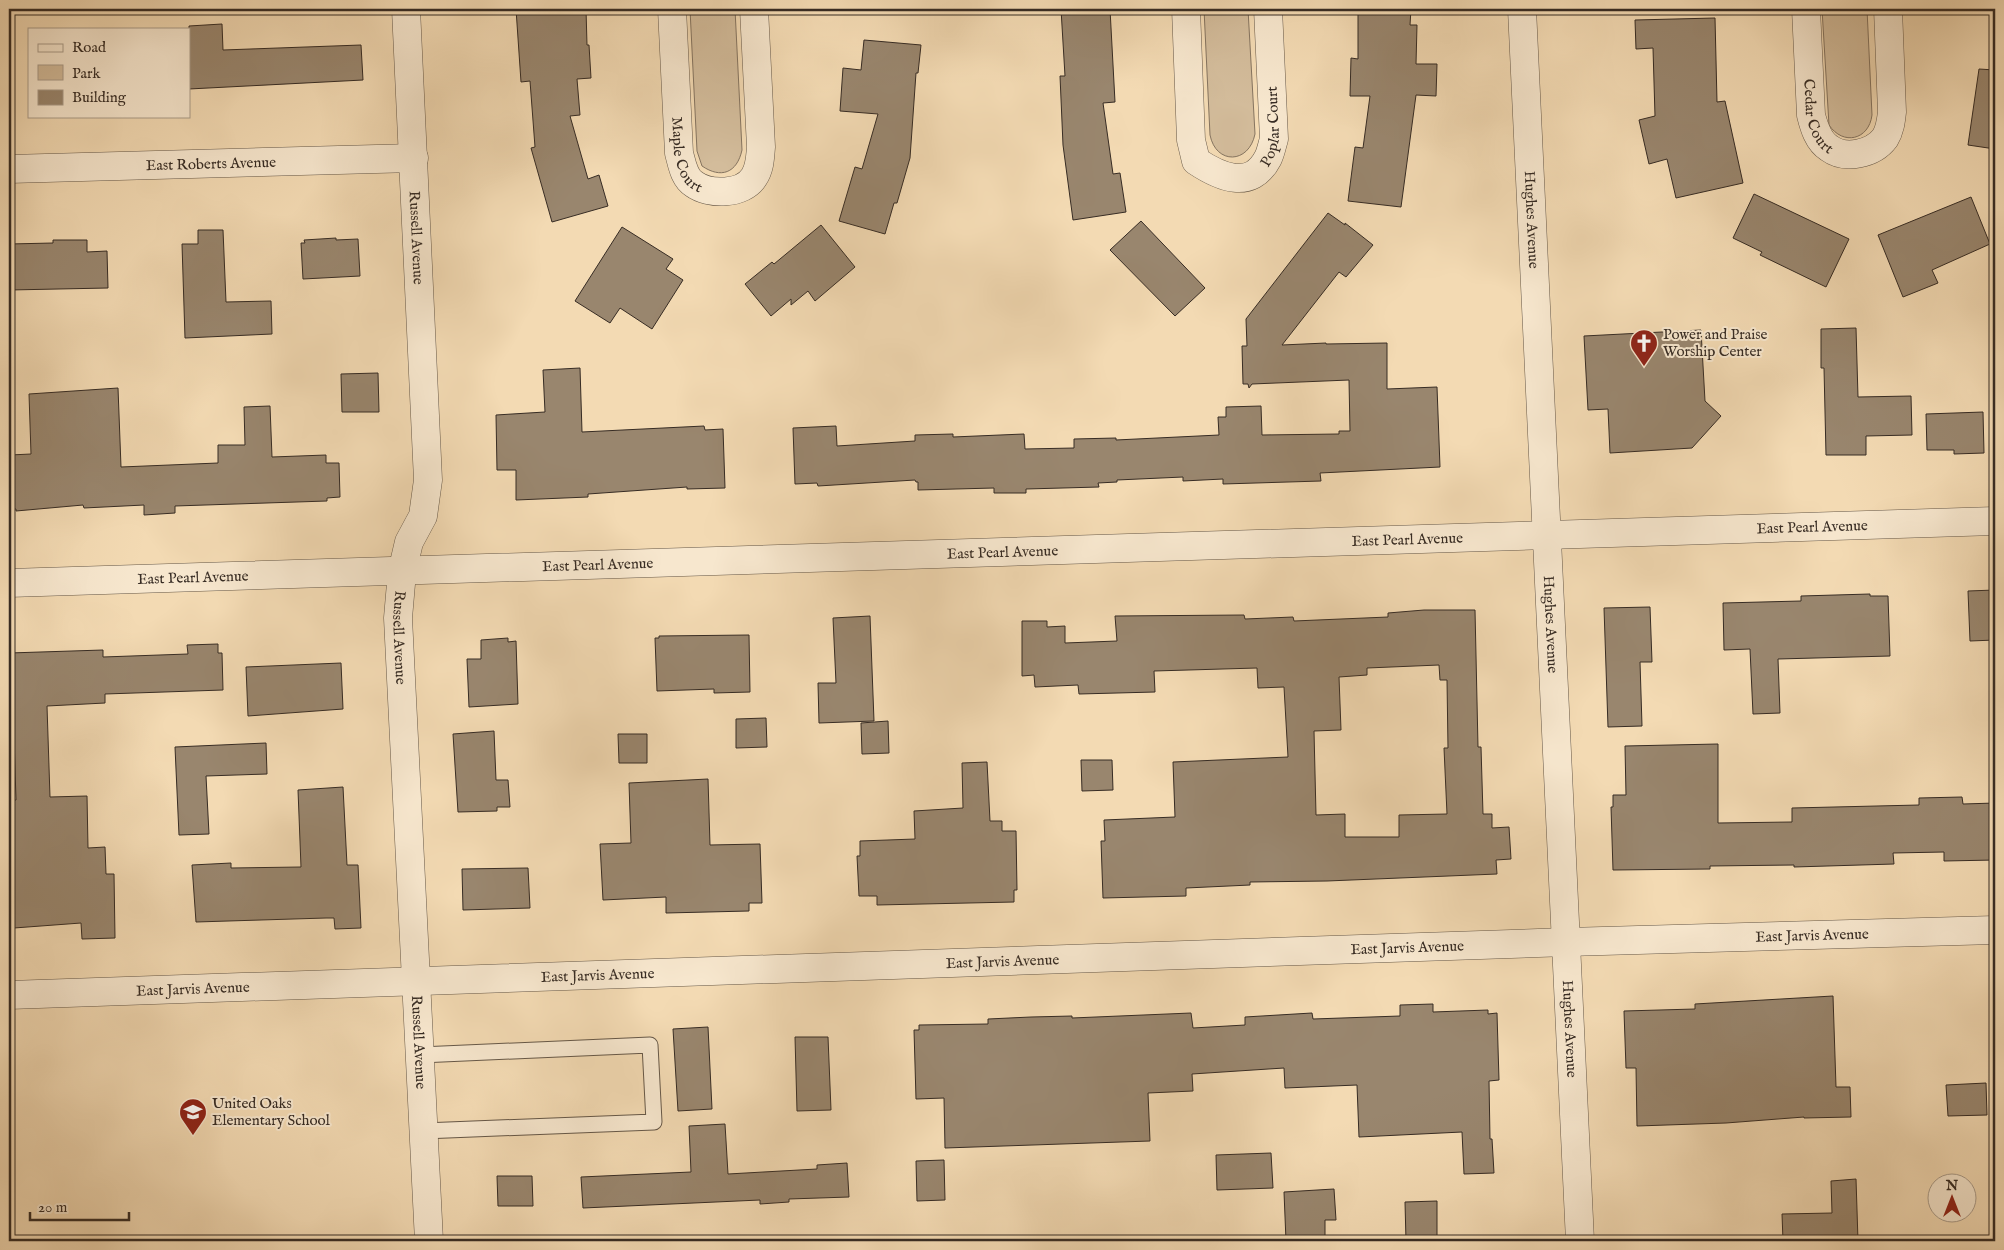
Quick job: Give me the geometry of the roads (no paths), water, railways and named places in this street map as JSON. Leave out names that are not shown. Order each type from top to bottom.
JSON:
[{"type":"street","name":"Russell Avenue","points":[[406,9],[428,480],[423,516],[409,542],[402,572],[398,618],[429,1241]]},
{"type":"street","name":"Maple Court","points":[[672,9],[679,153],[684,171],[693,184],[711,191],[730,191],[754,179],[760,162],[754,9]]},
{"type":"street","name":"Poplar Court","points":[[1186,9],[1191,140],[1196,161],[1215,174],[1240,179],[1256,173],[1268,158],[1274,139],[1268,9]]},
{"type":"street","name":"Hughes Avenue","points":[[1522,9],[1580,1241]]},
{"type":"street","name":"Cedar Court","points":[[1806,9],[1811,115],[1814,125],[1820,139],[1829,148],[1841,153],[1859,154],[1875,147],[1885,138],[1890,125],[1892,112],[1888,9]]},
{"type":"street","name":"East Roberts Avenue","points":[[9,169],[414,158]]},
{"type":"street","name":"East Pearl Avenue","points":[[9,583],[1995,521]]},
{"type":"street","name":"East Jarvis Avenue","points":[[9,995],[1567,942],[1995,930]]},
{"type":"lane","points":[[420,1055],[650,1045],[654,1122],[423,1130]]},
{"type":"place","name":"Power and Praise Worship Center","points":[[1644,367]]},
{"type":"place","name":"United Oaks Elementary School","points":[[193,1136]]}]
